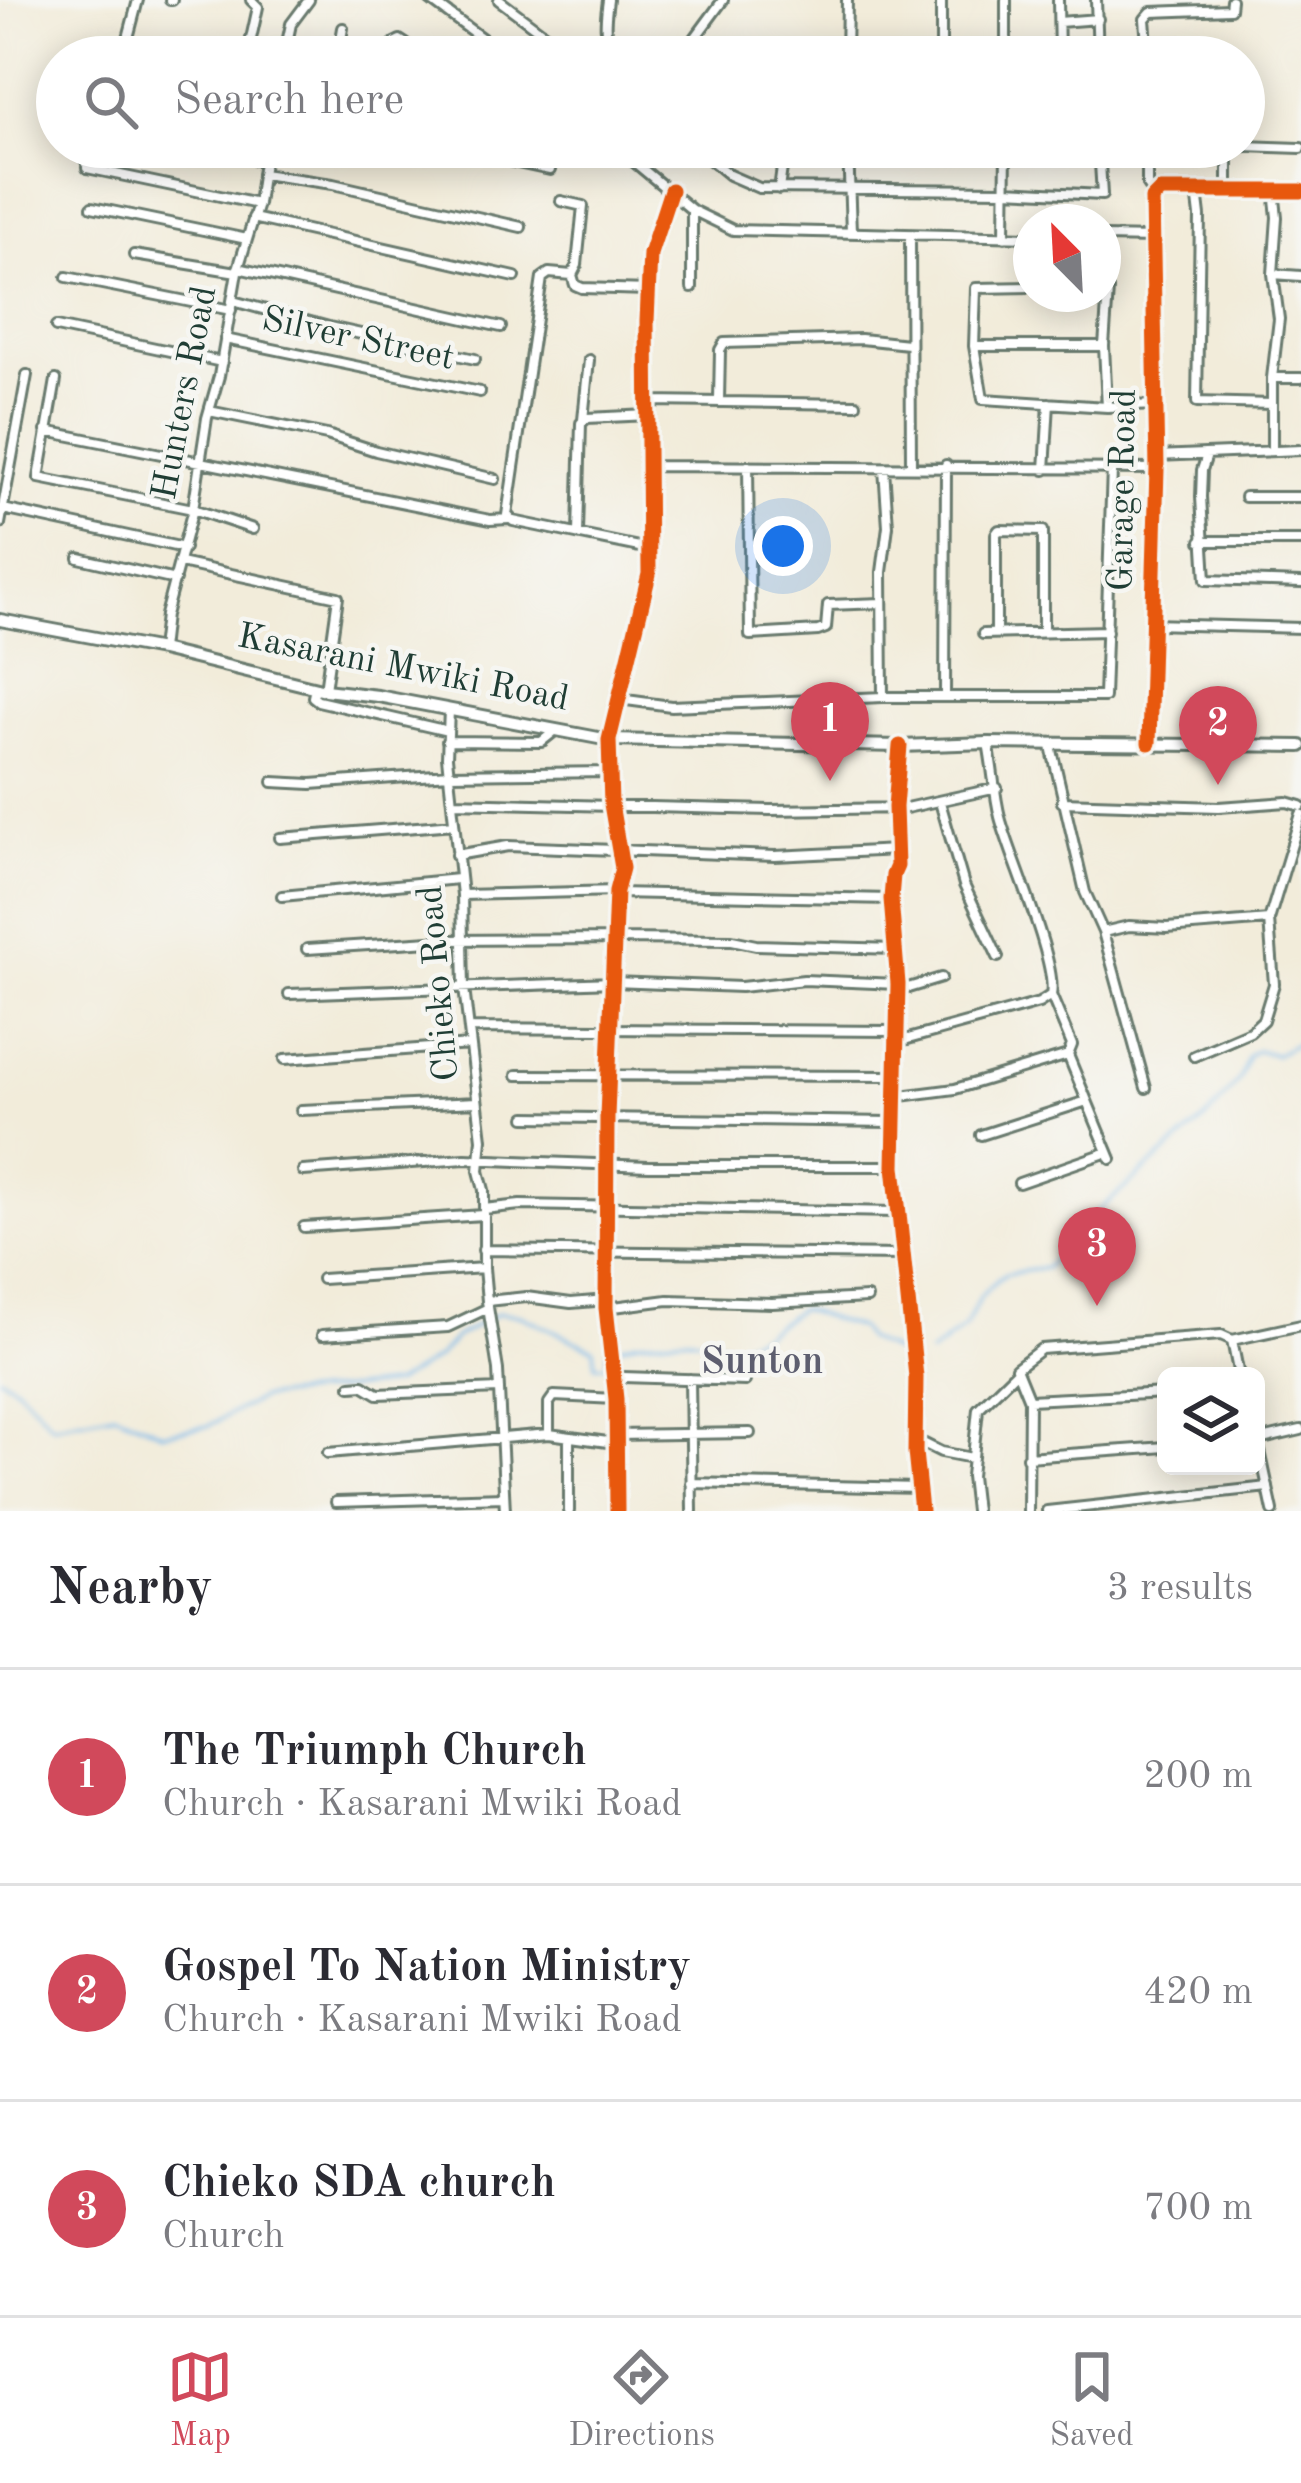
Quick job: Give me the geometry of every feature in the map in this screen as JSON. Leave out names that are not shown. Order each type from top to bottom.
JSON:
[{"type":"main road","name":"Kasarani Mwiki Road","points":[[0,620],[161,650],[320,689],[378,695],[609,740],[836,746],[1301,746]]},
{"type":"street","points":[[129,36],[138,0]]},
{"type":"street","points":[[251,0],[258,7],[252,36]]},
{"type":"street","points":[[288,36],[308,0]]},
{"type":"street","points":[[430,0],[479,36]]},
{"type":"street","points":[[499,0],[547,36]]},
{"type":"street","points":[[605,36],[608,0]]},
{"type":"street","points":[[697,36],[723,0]]},
{"type":"street","points":[[846,36],[847,0]]},
{"type":"street","points":[[941,0],[941,36]]},
{"type":"street","points":[[1006,0],[1006,36]]},
{"type":"street","points":[[1058,0],[1059,36]]},
{"type":"street","points":[[1096,0],[1098,36]]},
{"type":"street","points":[[1148,36],[1147,15],[1230,9],[1231,0]]},
{"type":"street","points":[[1059,22],[1098,19]]},
{"type":"street","points":[[342,36],[343,28]]},
{"type":"street","points":[[1265,147],[1301,148]]},
{"type":"street","points":[[88,168],[258,204]]},
{"type":"street","name":"Hunters Road","points":[[161,650],[238,270],[258,204],[262,168]]},
{"type":"street","points":[[541,168],[550,170]]},
{"type":"street","points":[[643,168],[692,211],[733,230],[1013,237]]},
{"type":"street","points":[[724,168],[744,183],[779,189],[1102,195],[1101,168]]},
{"type":"street","points":[[779,189],[782,168]]},
{"type":"street","points":[[850,168],[850,232]]},
{"type":"street","points":[[1005,237],[1006,168]]},
{"type":"street","name":"Garage Road","points":[[1147,168],[1147,185],[1154,195],[1157,405],[1149,743]]},
{"type":"street","points":[[1228,188],[1230,168]]},
{"type":"street","points":[[260,174],[333,184],[521,226]]},
{"type":"street","points":[[1154,195],[1228,188],[1301,190]]},
{"type":"street","points":[[617,1511],[616,1399],[606,1304],[607,1117],[616,892],[622,868],[611,804],[609,740],[649,574],[652,237],[671,190]]},
{"type":"street","points":[[1266,190],[1275,199],[1277,217],[1273,274],[1279,319],[1272,378],[1272,451]]},
{"type":"street","points":[[1197,191],[1197,402],[1273,404]]},
{"type":"street","points":[[561,201],[583,206],[572,275],[575,285],[649,290]]},
{"type":"street","points":[[92,207],[247,239]]},
{"type":"street","points":[[692,211],[692,288]]},
{"type":"street","points":[[253,218],[515,277]]},
{"type":"street","points":[[910,237],[911,466]]},
{"type":"street","points":[[1121,237],[1155,238]]},
{"type":"street","points":[[134,255],[238,270],[501,327]]},
{"type":"street","points":[[509,518],[542,278],[550,273],[572,275]]},
{"type":"street","points":[[1273,274],[1301,277]]},
{"type":"street","points":[[67,277],[232,306],[476,358]]},
{"type":"street","points":[[1013,287],[976,288],[974,346],[983,399],[1107,407],[1157,405]]},
{"type":"street","points":[[1107,312],[1107,407]]},
{"type":"street","points":[[56,327],[221,362]]},
{"type":"street","name":"Silver Street","points":[[225,339],[479,392]]},
{"type":"street","points":[[719,400],[724,343],[861,339],[908,344]]},
{"type":"street","points":[[974,346],[1105,346]]},
{"type":"street","points":[[578,534],[589,360]]},
{"type":"street","points":[[0,524],[27,375]]},
{"type":"street","points":[[1272,378],[1301,378]]},
{"type":"street","points":[[56,380],[41,479],[193,509],[253,529]]},
{"type":"street","points":[[649,401],[856,404]]},
{"type":"street","points":[[1046,470],[1049,403]]},
{"type":"street","points":[[209,411],[495,478]]},
{"type":"street","points":[[584,420],[649,415]]},
{"type":"street","points":[[46,431],[650,549]]},
{"type":"street","points":[[1156,456],[1301,450]]},
{"type":"street","points":[[1207,454],[1202,470],[1204,576],[1209,581],[1301,583]]},
{"type":"street","points":[[945,697],[946,465]]},
{"type":"street","points":[[650,466],[1157,469]]},
{"type":"street","points":[[748,466],[750,635],[818,631],[826,628],[828,605],[883,603]]},
{"type":"street","points":[[883,698],[884,468]]},
{"type":"street","points":[[620,699],[671,706],[1104,697],[1112,470]]},
{"type":"street","points":[[1245,496],[1301,496]]},
{"type":"street","points":[[3,508],[184,548]]},
{"type":"street","points":[[996,634],[999,530],[1043,531],[1042,632]]},
{"type":"street","points":[[1201,541],[1301,541]]},
{"type":"street","points":[[79,558],[176,580]]},
{"type":"street","points":[[180,563],[338,597],[314,699],[448,736],[541,742],[556,730]]},
{"type":"street","points":[[1150,623],[1301,628]]},
{"type":"street","points":[[983,634],[1107,631]]},
{"type":"street","points":[[359,709],[361,694]]},
{"type":"street","points":[[377,713],[378,695]]},
{"type":"street","points":[[836,746],[837,700]]},
{"type":"street","points":[[420,725],[431,707]]},
{"type":"street","name":"Chieko Road","points":[[449,710],[449,774],[462,895],[464,988],[482,1151],[484,1268],[499,1389],[505,1511]]},
{"type":"street","points":[[988,743],[1005,835],[1045,950],[1052,995],[1072,1045],[1068,1055],[1110,1156],[1018,1183]]},
{"type":"street","points":[[900,746],[891,899],[898,987],[892,1122],[896,1212],[916,1377],[914,1439],[921,1511]]},
{"type":"street","points":[[1051,746],[1085,892],[1103,932],[1146,1088]]},
{"type":"street","points":[[272,782],[608,772]]},
{"type":"street","points":[[452,802],[770,810],[896,807],[997,788]]},
{"type":"street","points":[[940,802],[964,885],[998,957]]},
{"type":"street","points":[[1063,802],[1219,807],[1287,802],[1301,810],[1269,920],[1274,984],[1263,1020],[1250,1032],[1194,1056]]},
{"type":"street","points":[[280,838],[454,824]]},
{"type":"street","points":[[456,855],[508,846],[775,856],[897,850]]},
{"type":"street","points":[[282,896],[458,879]]},
{"type":"street","points":[[462,895],[616,892],[891,899]]},
{"type":"street","points":[[1103,932],[1130,926],[1269,920]]},
{"type":"street","points":[[307,949],[462,940],[614,939],[896,949]]},
{"type":"street","points":[[289,994],[613,982],[741,987],[804,980],[898,987],[941,979]]},
{"type":"street","points":[[471,1028],[896,1036],[1039,1003],[1052,995]]},
{"type":"street","points":[[285,1059],[470,1045]]},
{"type":"street","points":[[893,1097],[955,1089],[1068,1055]]},
{"type":"street","points":[[518,1075],[894,1076]]},
{"type":"street","points":[[981,1136],[1087,1101]]},
{"type":"street","points":[[301,1110],[477,1102]]},
{"type":"street","points":[[526,1117],[892,1122]]},
{"type":"street","points":[[303,1171],[448,1159],[894,1166]]},
{"type":"street","points":[[304,1227],[607,1207],[896,1212]]},
{"type":"street","points":[[483,1250],[903,1255]]},
{"type":"street","points":[[322,1279],[484,1268]]},
{"type":"street","points":[[322,1335],[448,1327],[526,1297],[571,1304],[867,1298]]},
{"type":"street","points":[[1028,1511],[1029,1400],[1017,1365],[1041,1349],[1221,1335],[1232,1340],[1301,1325]]},
{"type":"street","points":[[1232,1340],[1237,1367]]},
{"type":"street","points":[[975,1511],[972,1458],[979,1406],[1016,1372]]},
{"type":"street","points":[[623,1377],[745,1382]]},
{"type":"street","points":[[690,1379],[692,1511]]},
{"type":"street","points":[[351,1386],[435,1394],[499,1389]]},
{"type":"street","points":[[1029,1400],[1157,1393]]},
{"type":"street","points":[[548,1434],[549,1403],[554,1396],[616,1399]]},
{"type":"street","points":[[1265,1435],[1301,1430]]},
{"type":"street","points":[[328,1453],[548,1434],[615,1439],[750,1432]]},
{"type":"street","points":[[568,1438],[569,1511]]},
{"type":"street","points":[[914,1439],[941,1452],[972,1458]]},
{"type":"street","points":[[1027,1456],[1157,1448]]},
{"type":"street","points":[[1265,1473],[1273,1511]]},
{"type":"street","points":[[691,1483],[920,1488]]},
{"type":"street","points":[[1047,1511],[1104,1509],[1268,1487]]},
{"type":"street","points":[[336,1502],[504,1497]]},
{"type":"waterway","points":[[930,1354],[965,1327],[981,1296],[998,1279],[1045,1268],[1099,1210],[1210,1115],[1239,1080],[1248,1056],[1257,1050],[1275,1055],[1301,1041]]},
{"type":"waterway","points":[[614,1348],[637,1341],[690,1337],[735,1345],[800,1309],[859,1328],[866,1339],[900,1354]]},
{"type":"waterway","points":[[0,1377],[18,1388],[52,1425],[115,1413],[163,1433],[208,1426],[261,1398],[394,1384],[437,1358],[456,1337],[499,1313],[520,1315],[594,1349],[596,1365],[607,1365],[607,1351]]},
{"type":"cycle path","points":[[617,1511],[616,1399],[606,1308],[607,1117],[616,891],[622,868],[611,804],[609,740],[649,574],[650,254],[671,190]]},
{"type":"cycle path","points":[[1149,743],[1157,469],[1152,199],[1160,191],[1301,191]]},
{"type":"cycle path","points":[[900,746],[897,866],[891,899],[898,984],[894,1166],[916,1377],[915,1452],[921,1511]]},
{"type":"place","name":"The Triumph Church","points":[[830,781]]},
{"type":"place","name":"Gospel To Nation Ministry","points":[[1218,785]]},
{"type":"place","name":"Chieko SDA church","points":[[1097,1306]]},
{"type":"district","name":"Sunton","points":[[762,1362]]}]
